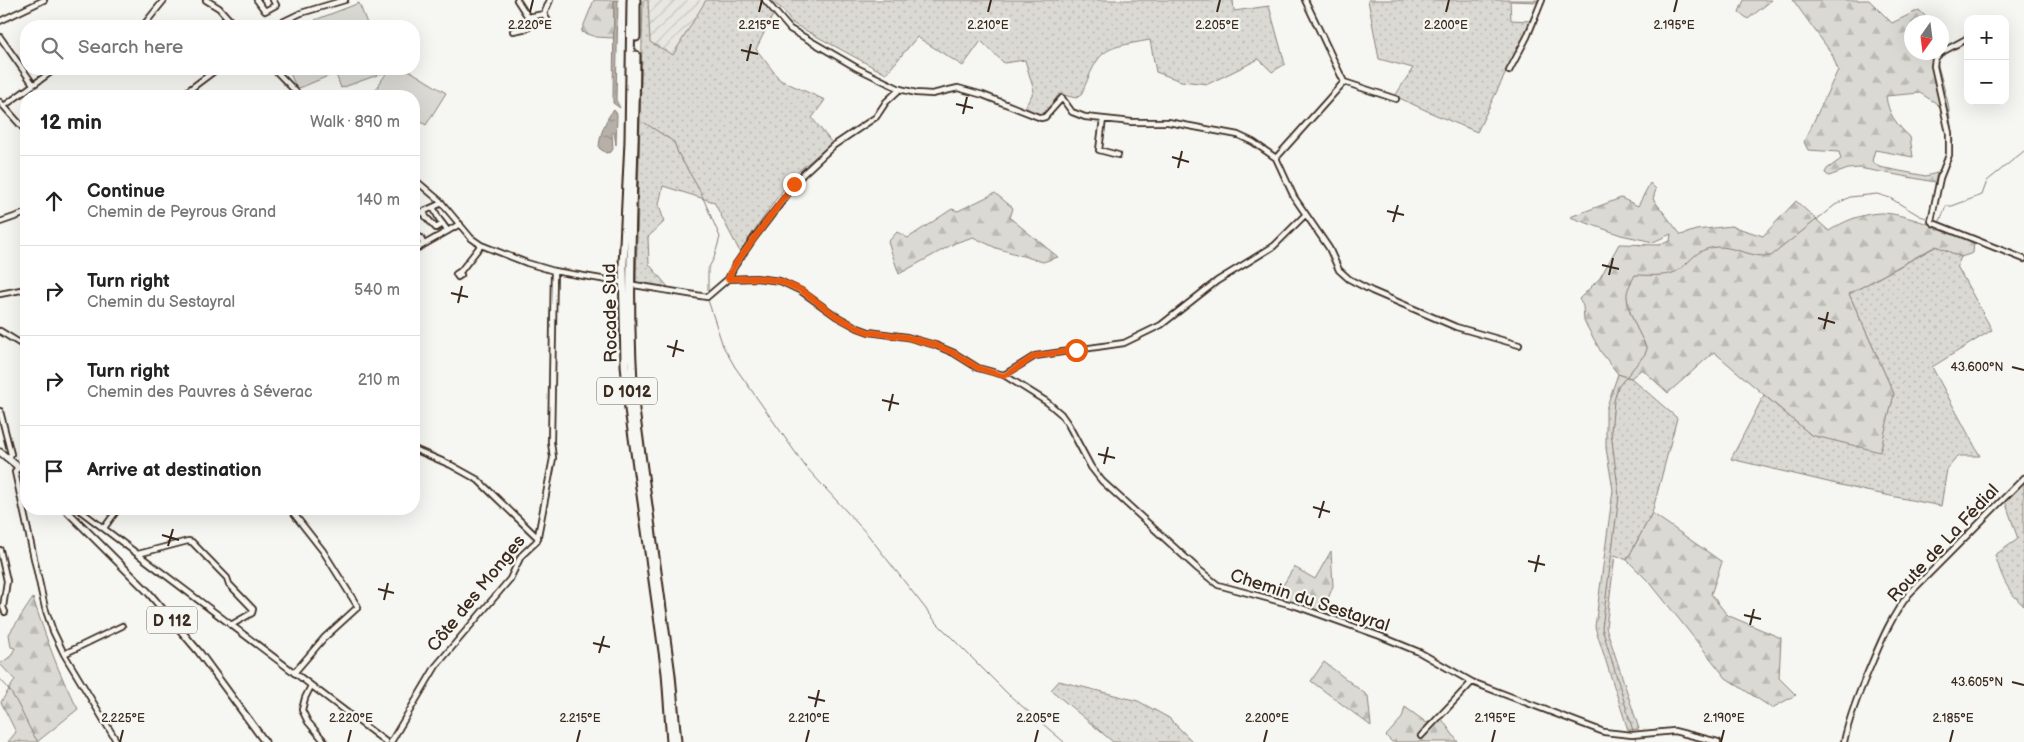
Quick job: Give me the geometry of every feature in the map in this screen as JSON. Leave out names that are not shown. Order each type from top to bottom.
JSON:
[{"type":"highway","name":"Rocade Sud","points":[[631,0],[624,264],[625,365],[629,410],[666,673],[671,742]]},
{"type":"highway","name":"Rocade Sud","points":[[636,0],[636,122],[630,265],[631,366],[636,420],[671,674],[677,742]]},
{"type":"main road","points":[[0,452],[18,466]]},
{"type":"main road","name":"D 112","points":[[72,515],[148,592],[199,652],[264,742]]},
{"type":"street","points":[[0,21],[44,0]]},
{"type":"street","points":[[148,20],[164,0]]},
{"type":"street","points":[[208,0],[228,18],[225,20]]},
{"type":"street","points":[[259,1],[265,11],[276,5],[273,0]]},
{"type":"street","points":[[286,20],[301,13],[346,0]]},
{"type":"street","points":[[517,0],[528,17],[529,35]]},
{"type":"street","points":[[544,14],[550,0]]},
{"type":"street","points":[[765,0],[790,29],[857,68],[900,89],[916,94],[932,94],[958,88],[982,95],[1041,118],[1045,117],[1062,98],[1072,112],[1076,114],[1132,122],[1168,122],[1238,135],[1253,142],[1276,158],[1305,215],[1329,248],[1339,270],[1353,282],[1456,327],[1519,345]]},
{"type":"street","points":[[1305,0],[1344,82],[1396,99]]},
{"type":"street","points":[[1509,72],[1527,37],[1542,0]]},
{"type":"street","points":[[528,17],[544,14]]},
{"type":"street","points":[[544,14],[549,23]]},
{"type":"street","points":[[513,31],[528,28]]},
{"type":"street","points":[[0,37],[20,65]]},
{"type":"street","points":[[1949,48],[1964,40]]},
{"type":"street","points":[[1935,60],[1934,66],[1949,133],[1950,155],[1940,178],[1931,219],[1933,223],[2024,259]]},
{"type":"street","points":[[27,75],[33,84]]},
{"type":"street","points":[[24,90],[46,75]]},
{"type":"street","points":[[188,90],[206,75]]},
{"type":"street","points":[[280,75],[294,90]]},
{"type":"street","points":[[1276,158],[1344,82]]},
{"type":"street","points":[[634,285],[707,296],[728,279],[734,266],[754,238],[803,174],[833,146],[876,117],[886,102],[900,89]]},
{"type":"street","points":[[20,92],[2,104],[20,124]]},
{"type":"street","points":[[1103,119],[1099,150],[1118,155]]},
{"type":"street","points":[[420,184],[442,203],[481,245],[527,263],[619,282]]},
{"type":"street","points":[[420,213],[442,203]]},
{"type":"street","points":[[433,207],[448,231]]},
{"type":"street","points":[[424,211],[426,217],[436,228],[442,224]]},
{"type":"street","points":[[0,222],[20,215]]},
{"type":"street","points":[[1004,376],[1035,356],[1124,343],[1161,325],[1217,281],[1274,246],[1305,215]]},
{"type":"street","points":[[420,246],[436,239],[460,224]]},
{"type":"street","points":[[420,237],[423,244]]},
{"type":"street","points":[[460,272],[481,245]]},
{"type":"street","name":"Côte des Monges","points":[[391,742],[427,679],[510,579],[521,556],[538,538],[553,458],[551,442],[554,270]]},
{"type":"street","name":"Chemin du Sestayral","points":[[728,279],[756,278],[780,281],[801,290],[836,316],[858,328],[868,332],[906,337],[935,345],[954,353],[978,368],[1004,376],[1056,408],[1068,424],[1091,467],[1102,481],[1218,585],[1296,606],[1380,636],[1419,652],[1472,682],[1604,732],[1635,734],[1674,731],[1718,742]]},
{"type":"street","points":[[0,294],[20,290]]},
{"type":"street","points":[[0,331],[20,344]]},
{"type":"street","points":[[0,411],[11,454],[9,458]]},
{"type":"street","points":[[420,452],[451,465],[478,480],[538,538]]},
{"type":"street","points":[[18,466],[15,470],[20,493]]},
{"type":"street","name":"Route de La Fédial","points":[[1844,742],[1852,710],[1884,634],[1900,605],[2024,478]]},
{"type":"street","points":[[25,515],[45,608],[56,639],[117,742]]},
{"type":"street","points":[[86,515],[386,742]]},
{"type":"street","points":[[104,528],[114,515]]},
{"type":"street","points":[[294,673],[324,638],[358,607],[323,552],[295,515]]},
{"type":"street","points":[[138,554],[188,541],[192,542],[227,578],[229,584],[253,609],[252,613],[231,625]]},
{"type":"street","points":[[0,550],[7,581],[5,612]]},
{"type":"street","points":[[64,654],[122,626]]},
{"type":"street","points":[[1421,736],[1472,682]]},
{"type":"street","points":[[311,686],[302,710],[308,722],[325,742]]},
{"type":"shaded area","points":[[648,0],[706,0],[673,55],[650,42]]},
{"type":"green space","points":[[594,0],[614,0],[614,38],[596,37],[581,32]]},
{"type":"green space","points":[[643,0],[648,0],[650,42],[673,55],[706,0],[760,0],[774,13],[756,49],[780,80],[825,100],[812,118],[832,143],[796,173],[740,252],[714,202],[663,186],[659,204],[664,222],[648,237],[649,264],[668,287],[636,282]]},
{"type":"green space","points":[[770,0],[1233,0],[1234,11],[1269,6],[1285,64],[1272,72],[1259,59],[1208,84],[1181,81],[1156,72],[1150,40],[1121,46],[1111,49],[1098,59],[1081,95],[1076,98],[1059,94],[1043,116],[1024,109],[1034,91],[1025,60],[1004,63],[981,41],[963,66],[917,37],[886,74],[792,23],[782,9]]},
{"type":"green space","points":[[1368,0],[1539,0],[1538,2],[1510,1],[1511,20],[1531,21],[1477,132],[1395,96],[1413,68],[1379,59]]},
{"type":"green space","points":[[1744,0],[1772,0],[1748,19],[1739,12]]},
{"type":"green space","points":[[1793,0],[1869,0],[1892,23],[1904,17],[1904,60],[1938,60],[1948,103],[1953,142],[1947,143],[1942,109],[1936,103],[1920,93],[1886,96],[1894,119],[1910,137],[1913,157],[1875,150],[1872,161],[1879,167],[1926,176],[1937,173],[1935,182],[1859,168],[1848,169],[1829,176],[1825,173],[1827,169],[1841,159],[1839,152],[1808,150],[1804,142],[1838,70],[1832,54]]},
{"type":"green space","points":[[359,3],[366,20],[315,20]]},
{"type":"green space","points":[[1919,10],[1924,15],[1909,15]]},
{"type":"green space","points":[[291,75],[331,75],[297,89]]},
{"type":"green space","points":[[336,75],[378,75],[341,88]]},
{"type":"green space","points":[[385,75],[417,75],[446,93],[426,125],[420,122],[420,90],[375,90]]},
{"type":"green space","points":[[1650,183],[1656,189],[1653,199],[1681,235],[1696,230],[1731,226],[1763,236],[1796,201],[1829,231],[1859,216],[1880,213],[1914,219],[1974,241],[1973,253],[1961,257],[1936,246],[1849,294],[1894,394],[1880,452],[1811,435],[1714,352],[1668,393],[1642,369],[1631,378],[1618,374],[1601,352],[1584,321],[1583,306],[1579,299],[1600,278],[1619,244],[1659,245],[1670,241],[1671,234],[1653,242],[1621,235],[1570,217],[1621,198],[1638,206]]},
{"type":"green space","points":[[995,193],[1013,208],[1010,218],[1058,257],[1043,262],[996,248],[973,237],[955,243],[899,274],[888,242],[897,232],[908,238],[952,209],[958,211]]},
{"type":"green space","points":[[1937,246],[1961,257],[1957,266],[1992,330],[1932,367],[1980,456],[1958,456],[1947,469],[1941,506],[1866,491],[1731,459],[1764,395],[1811,435],[1894,394],[1849,294]]},
{"type":"green space","points":[[1618,374],[1631,378],[1677,418],[1652,513],[1627,560],[1615,555],[1606,627],[1639,729],[1628,730],[1595,627],[1613,490],[1606,448],[1606,409]]},
{"type":"green space","points":[[2024,482],[2024,606],[2005,583],[1995,555],[2018,539],[2005,501]]},
{"type":"green space","points":[[1652,513],[1722,562],[1711,594],[1727,615],[1781,638],[1779,678],[1796,695],[1772,708],[1726,678],[1651,584],[1627,560]]},
{"type":"green space","points":[[1331,551],[1333,586],[1322,614],[1276,597],[1294,567],[1315,579]]},
{"type":"green space","points":[[33,598],[58,669],[78,709],[37,742],[8,742],[16,732],[1,702],[15,680],[0,664],[11,656],[15,648],[11,647],[9,634]]},
{"type":"green space","points":[[1324,662],[1368,696],[1371,726],[1311,681]]},
{"type":"green space","points":[[1059,681],[1138,701],[1169,718],[1193,742],[1113,742],[1051,690]]},
{"type":"green space","points":[[1405,707],[1427,723],[1439,715],[1458,742],[1392,742],[1386,736],[1402,718]]},
{"type":"water","points":[[614,0],[618,0],[616,100],[620,108],[613,103]]},
{"type":"water","points":[[614,110],[617,114],[616,145],[614,132],[612,133],[613,149],[611,152],[606,153],[599,148],[600,138],[606,122]]},
{"type":"waterway","points":[[645,123],[674,142],[678,153],[700,191],[720,237],[714,258],[708,269],[708,293]]},
{"type":"waterway","points":[[1940,221],[1946,206],[1952,206],[1982,195],[1987,181],[2024,151]]},
{"type":"waterway","points":[[1634,734],[1602,628],[1619,496],[1611,432],[1614,401],[1618,387],[1647,349],[1628,304],[1627,291],[1635,275],[1671,274],[1680,269],[1697,254],[1709,248],[1723,247],[1757,255],[1771,256],[1835,205],[1850,197],[1877,194],[1890,198],[1920,216],[1940,222],[2005,249]]},
{"type":"waterway","points":[[708,300],[723,346],[735,367],[805,466],[868,535],[936,622],[1009,695],[1064,742]]},
{"type":"waterway","points":[[0,679],[12,693],[38,742]]},
{"type":"waterway","points":[[1635,738],[1636,742]]},
{"type":"route","points":[[794,184],[734,266],[728,279],[769,278],[790,284],[801,290],[824,309],[858,328],[868,332],[923,341],[954,353],[978,368],[1004,376],[1005,373],[1035,356],[1076,350]]}]
